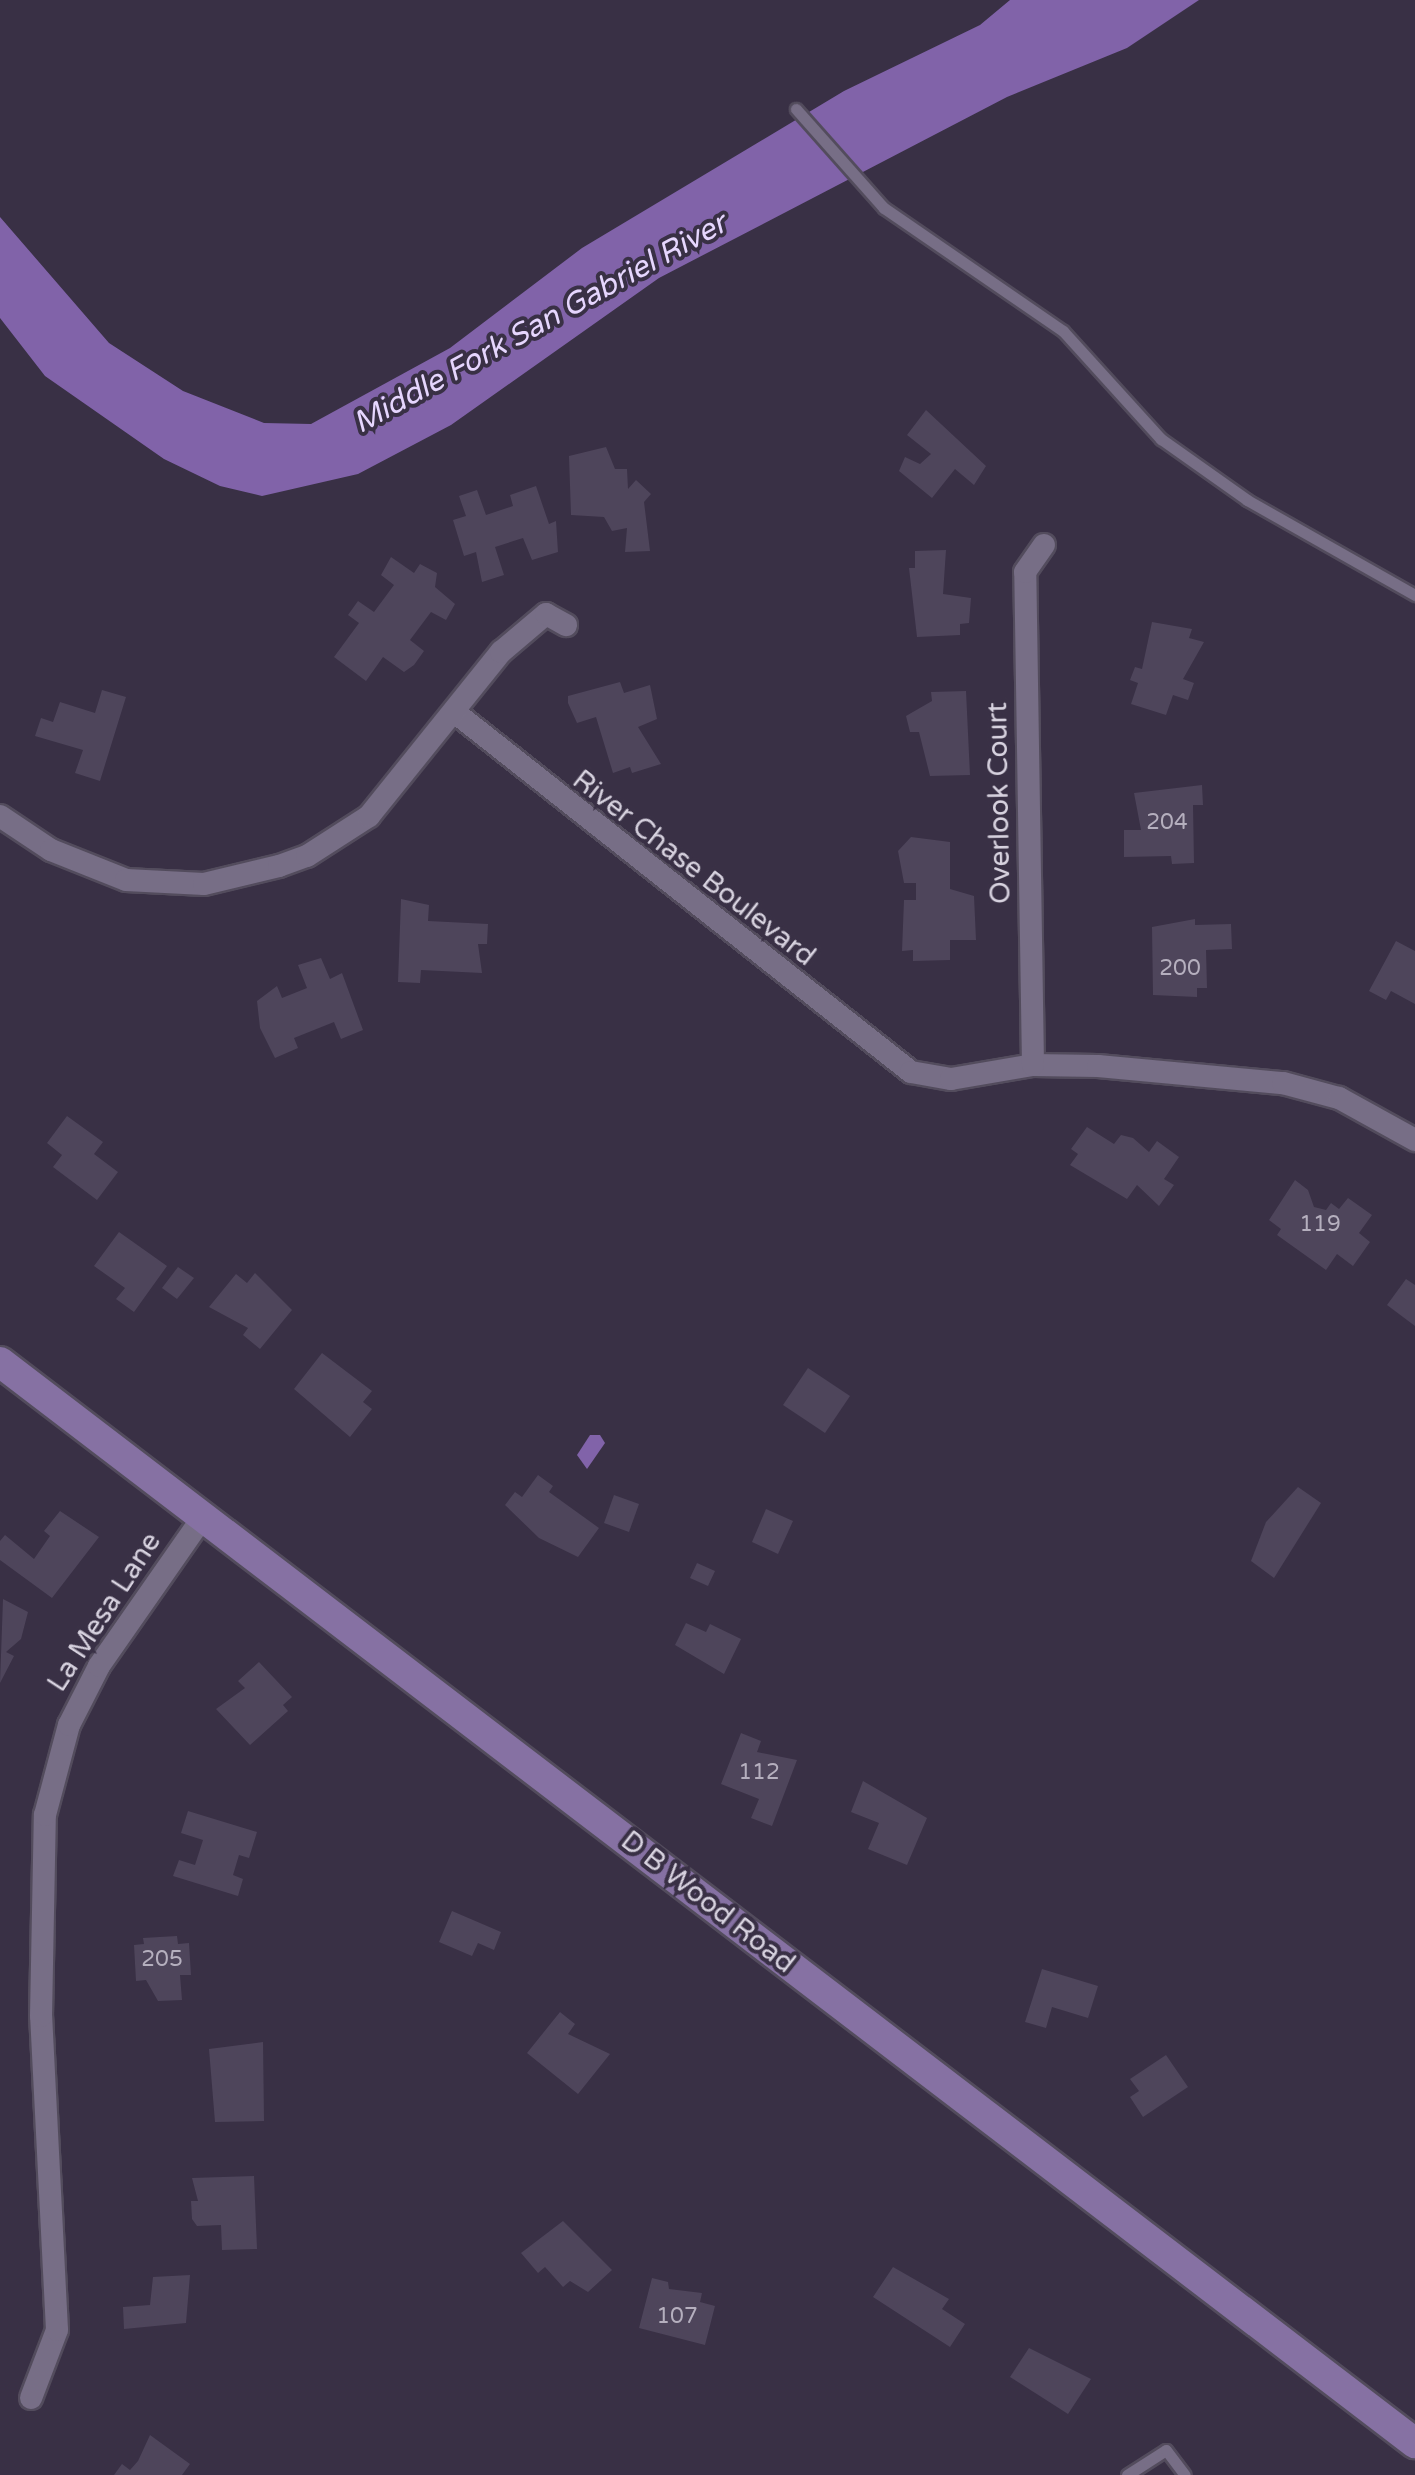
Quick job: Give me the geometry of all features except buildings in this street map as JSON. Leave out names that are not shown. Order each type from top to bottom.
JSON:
[{"type":"main road","name":"D B Wood Road","points":[[0,1362],[205,1514],[1415,2443]]},
{"type":"street","name":"Overlook Court","points":[[1033,1066],[1026,572],[1044,546]]},
{"type":"street","points":[[0,816],[51,850],[126,880],[204,884],[307,856],[369,816],[457,714],[501,652],[546,614],[566,625]]},
{"type":"street","name":"River Chase Boulevard","points":[[457,714],[784,978],[911,1072],[932,1077],[1033,1066],[1283,1083],[1339,1098],[1415,1140]]},
{"type":"street","name":"La Mesa Lane","points":[[32,2398],[57,2330],[41,2016],[45,1815],[68,1725],[99,1666],[205,1514]]},
{"type":"lane","points":[[796,109],[863,187],[1063,332],[1161,439],[1247,500],[1415,595]]},
{"type":"lane","points":[[1127,2475],[1166,2450],[1186,2475]]},
{"type":"water","name":"Middle Fork San Gabriel River","points":[[1010,0],[1199,0],[1127,48],[1007,97],[659,278],[451,425],[358,474],[262,496],[220,486],[164,459],[45,376],[0,318],[0,217],[109,343],[183,391],[264,423],[311,424],[450,348],[582,248],[844,91],[980,25]]},
{"type":"water","points":[[590,1435],[600,1435],[605,1443],[587,1469],[577,1455]]}]
